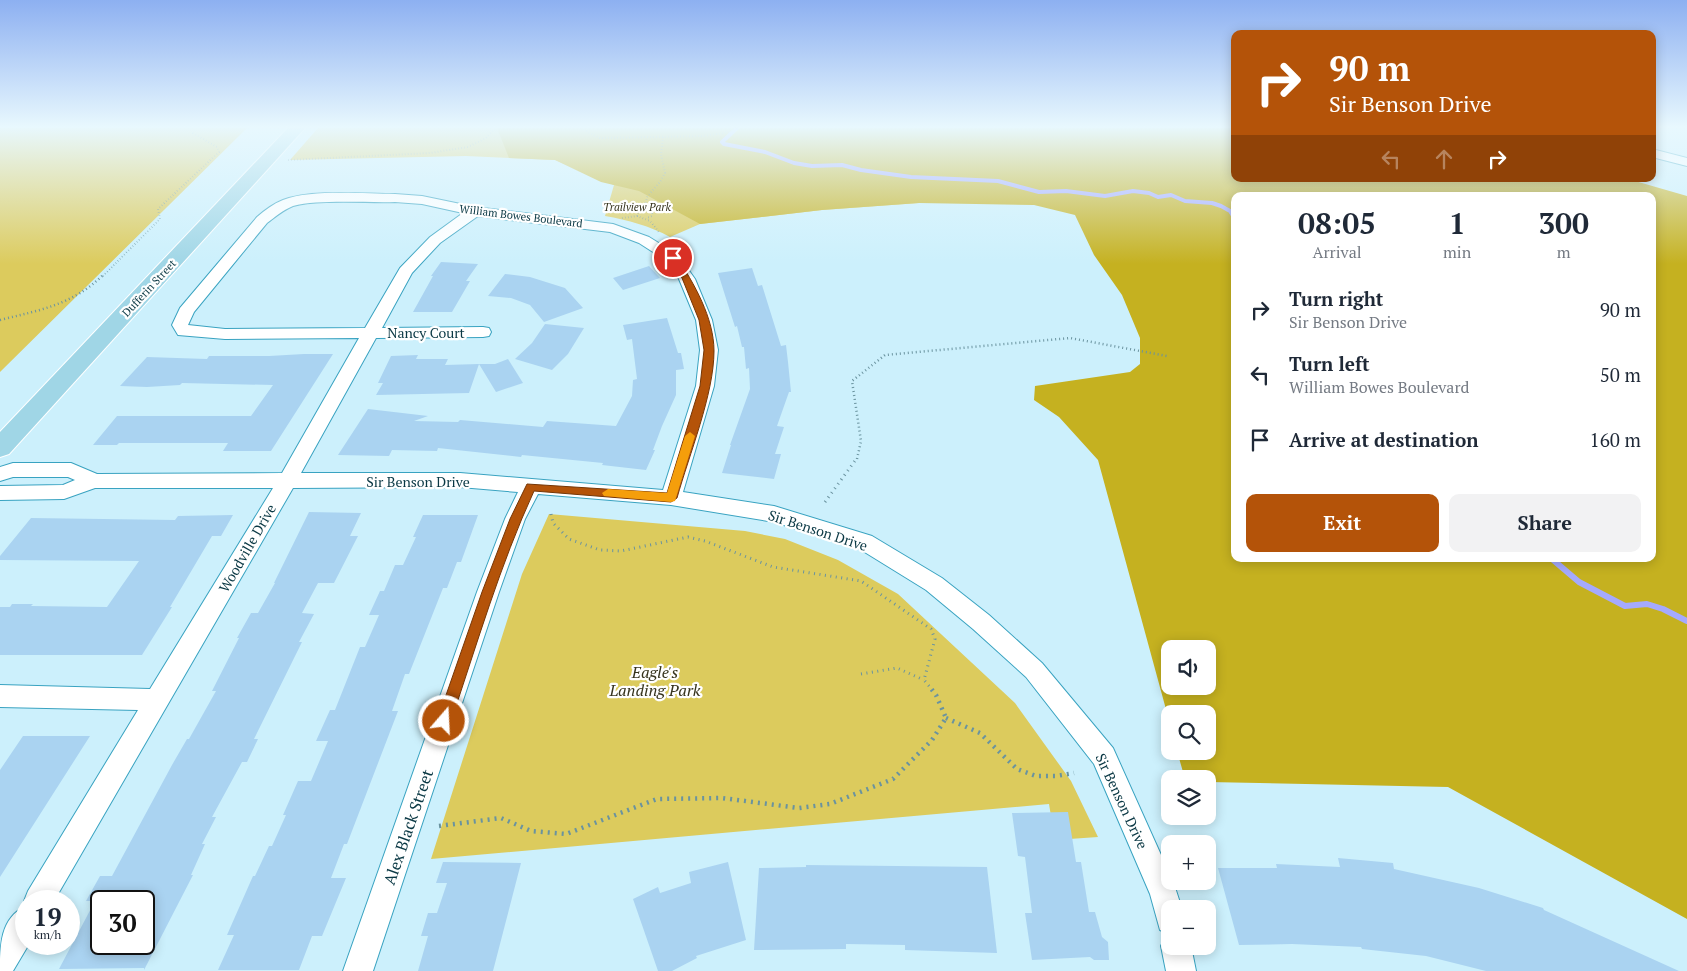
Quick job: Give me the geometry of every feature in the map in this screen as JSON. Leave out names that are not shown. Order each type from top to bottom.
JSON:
[{"type":"main road","name":"Dufferin Street","points":[[0,448],[255,173]]},
{"type":"street","name":"William Bowes Boulevard","points":[[370,332],[225,334],[184,331],[180,325],[186,311],[262,220],[276,209],[290,203],[310,199],[395,198],[422,200],[475,211],[613,228],[644,240],[673,258],[687,278],[704,320],[709,350],[705,386],[671,498]]},
{"type":"street","name":"Woodville Drive","points":[[45,890],[287,481],[405,271],[435,240],[475,211]]},
{"type":"street","name":"Nancy Court","points":[[370,332],[483,332]]},
{"type":"street","name":"Sir Benson Drive","points":[[0,474],[13,470],[71,470],[94,481]]},
{"type":"street","name":"Sir Benson Drive","points":[[0,493],[64,492],[94,481],[460,480],[671,498],[774,514],[865,542],[934,584],[981,622],[1034,670],[1104,756],[1165,900]]},
{"type":"street","name":"Alex Black Street","points":[[358,971],[488,592],[516,519],[531,487]]},
{"type":"street","points":[[0,696],[158,700]]},
{"type":"street","points":[[0,965],[15,940]]},
{"type":"street","points":[[1178,955],[1181,971]]},
{"type":"path","points":[[0,320],[54,307],[91,287],[160,219],[158,209],[196,173]]},
{"type":"path","points":[[644,210],[644,203],[650,190],[665,173]]},
{"type":"path","points":[[637,216],[638,212],[644,210],[652,212],[652,216],[646,218]]},
{"type":"path","points":[[618,218],[637,216],[646,218],[656,227],[660,235]]},
{"type":"path","points":[[825,502],[857,458],[861,441],[852,381],[886,356],[1070,338],[1167,356]]},
{"type":"path","points":[[551,514],[553,523],[569,540],[600,550],[621,551],[688,537],[705,540],[773,567],[861,581],[931,629],[935,639],[924,680]]},
{"type":"path","points":[[861,674],[897,668],[924,680],[936,695],[946,718],[980,733],[1017,769],[1036,776],[1056,776],[1074,773]]},
{"type":"path","points":[[439,826],[501,818],[531,831],[566,834],[657,799],[722,798],[799,808],[830,804],[893,779],[932,740],[946,718]]},
{"type":"green space","points":[[0,173],[201,173],[0,372]]},
{"type":"green space","name":"Trailview Park","points":[[586,173],[952,173],[919,203],[822,210],[700,224],[670,237],[639,224],[605,216],[614,185]]},
{"type":"green space","name":"Eagle's Landing Park","points":[[549,514],[745,531],[785,539],[838,560],[898,594],[1015,703],[1071,781],[1098,837],[1055,840],[1049,804],[431,859],[522,574]]},
{"type":"shaded area","points":[[583,173],[1231,173],[1231,182],[1638,182],[1687,196],[1687,919],[1448,787],[1216,782],[1216,770],[1182,770],[1180,760],[1216,760],[1216,705],[1165,705],[1162,695],[1216,695],[1216,640],[1161,640],[1161,691],[1098,460],[1059,417],[1034,400],[1035,386],[1130,372],[1140,364],[1140,338],[1122,295],[1094,255],[1075,215],[1034,205],[919,203],[822,210],[700,224],[639,191],[601,182]]},
{"type":"building","points":[[441,262],[478,264],[466,281],[470,281],[452,312],[413,312],[433,276],[431,276]]},
{"type":"building","points":[[649,266],[660,278],[623,290],[613,278]]},
{"type":"building","points":[[752,268],[758,286],[762,285],[781,346],[786,345],[788,362],[791,392],[789,392],[777,426],[784,427],[775,454],[781,454],[774,479],[722,473],[750,389],[749,368],[746,369],[744,347],[742,347],[737,326],[735,327],[718,273]]},
{"type":"building","points":[[505,274],[530,277],[565,288],[583,308],[544,322],[530,305],[511,298],[488,296]]},
{"type":"building","points":[[667,318],[678,353],[681,353],[684,369],[676,370],[676,395],[646,470],[602,465],[603,463],[438,448],[437,451],[392,450],[389,456],[338,455],[368,409],[428,416],[414,421],[458,422],[460,420],[543,427],[547,421],[616,426],[632,396],[633,380],[637,379],[632,339],[627,340],[623,325]]},
{"type":"building","points":[[545,324],[584,328],[568,354],[552,370],[515,359],[532,343]]},
{"type":"building","points":[[333,354],[271,451],[223,451],[228,443],[119,443],[117,445],[93,445],[117,416],[251,416],[273,385],[182,383],[180,385],[147,387],[120,386],[147,357],[207,359],[209,356]]},
{"type":"building","points":[[418,355],[416,359],[448,359],[445,365],[479,364],[469,393],[376,395],[383,383],[378,383],[391,356]]},
{"type":"building","points":[[508,359],[523,383],[496,392],[479,364],[495,364]]},
{"type":"building","points":[[309,512],[361,513],[350,536],[358,536],[334,583],[318,583],[302,613],[314,614],[254,739],[258,739],[247,762],[242,762],[212,817],[216,817],[202,844],[205,844],[191,875],[193,875],[155,949],[155,890],[92,890],[100,876],[112,876],[172,765],[216,691],[212,691],[239,638],[237,638],[251,613],[258,613],[275,583]]},
{"type":"building","points":[[233,515],[221,536],[212,536],[170,607],[172,607],[142,655],[0,655],[0,607],[10,607],[12,604],[33,604],[31,606],[107,607],[139,561],[0,560],[0,556],[31,518],[175,520],[178,516]]},
{"type":"building","points":[[423,515],[478,515],[461,562],[457,562],[447,588],[443,588],[409,674],[405,674],[392,711],[398,711],[347,844],[344,844],[331,878],[346,878],[322,936],[312,936],[299,970],[218,970],[234,935],[227,935],[253,876],[255,876],[269,846],[272,846],[298,781],[311,781],[328,741],[316,741],[330,710],[335,710],[360,647],[365,647],[379,615],[369,615],[380,591],[384,591],[395,565],[403,565],[416,537],[413,537]]},
{"type":"building","points":[[23,736],[90,736],[0,877],[0,770]]},
{"type":"building","points":[[1068,812],[1076,862],[1081,862],[1089,912],[1095,912],[1102,937],[1108,942],[1109,960],[1094,960],[1090,957],[1032,960],[1025,913],[1032,913],[1025,857],[1018,856],[1012,813]]},
{"type":"building","points":[[1338,858],[1393,863],[1394,869],[1479,888],[1543,908],[1679,971],[1486,971],[1426,956],[1362,949],[1361,947],[1292,944],[1239,945],[1218,868],[1277,868],[1276,864],[1340,867]]},
{"type":"building","points":[[443,862],[521,863],[493,971],[418,971],[428,936],[421,936],[428,913],[437,913],[447,883],[436,883]]},
{"type":"building","points":[[728,862],[746,940],[696,956],[697,958],[672,971],[658,971],[633,899],[658,887],[660,893],[691,883],[689,872]]},
{"type":"building","points":[[806,865],[987,867],[997,953],[905,950],[905,945],[846,944],[846,949],[754,950],[759,868],[806,867]]},
{"type":"building","points":[[90,910],[90,955],[152,955],[144,970],[144,968],[59,969],[66,955],[80,955],[80,929]]},
{"type":"waterway","points":[[885,173],[911,177],[998,181],[1039,192],[1066,191],[1105,196],[1133,191],[1149,193],[1158,197],[1171,195],[1185,201],[1212,203],[1231,213]]},
{"type":"waterway","points":[[1556,562],[1579,582],[1625,606],[1647,604],[1663,609],[1687,621]]},
{"type":"slow traffic","points":[[608,493],[671,498],[690,436]]},
{"type":"route","points":[[444,721],[488,592],[516,519],[531,487],[671,498],[705,386],[709,350],[704,320],[687,278],[673,258]]}]
